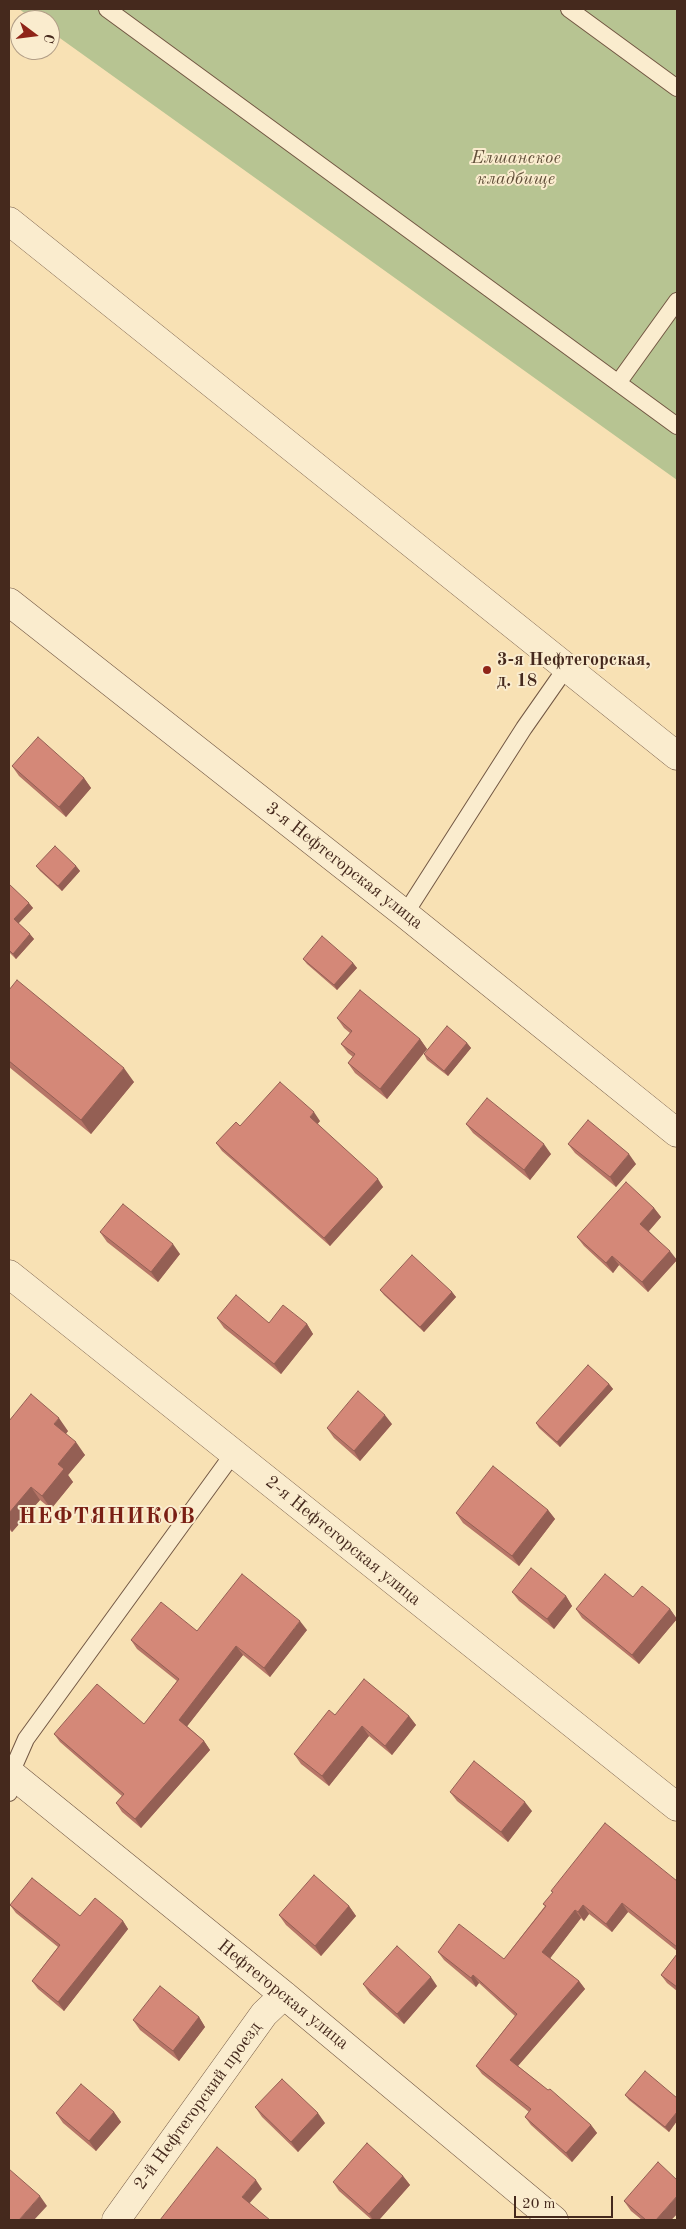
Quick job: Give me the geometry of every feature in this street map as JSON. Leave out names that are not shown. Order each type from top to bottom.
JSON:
[{"type":"street","points":[[9,220],[677,756]]},
{"type":"street","name":"3-я Нефтегорская улица","points":[[9,602],[405,914],[677,1133]]},
{"type":"street","name":"2-я Нефтегорская улица","points":[[9,1274],[677,1807]]},
{"type":"street","name":"Нефтегорская улица","points":[[9,1779],[284,1995],[554,2220]]},
{"type":"street","name":"2-й Нефтегорский проезд","points":[[116,2220],[264,2014],[284,1995]]},
{"type":"lane","points":[[107,9],[677,426]]},
{"type":"lane","points":[[569,9],[677,88]]},
{"type":"lane","points":[[618,383],[677,301]]},
{"type":"lane","points":[[405,914],[519,736],[566,668]]},
{"type":"lane","points":[[9,1779],[26,1739],[233,1454]]},
{"type":"green space","name":"Елшанское кладбище","points":[[19,9],[677,9],[677,480],[60,38],[60,10]]},
{"type":"building","points":[[38,737],[84,778],[59,807],[12,766]]},
{"type":"building","points":[[55,846],[76,866],[58,886],[36,866]]},
{"type":"building","points":[[9,884],[29,903],[14,919],[30,934],[13,954],[9,950]]},
{"type":"building","points":[[322,936],[353,963],[334,985],[303,959]]},
{"type":"building","points":[[17,980],[124,1068],[81,1120],[9,1061],[9,990]]},
{"type":"building","points":[[360,990],[420,1039],[380,1089],[348,1063],[355,1054],[341,1044],[352,1031],[337,1018]]},
{"type":"building","points":[[447,1026],[467,1043],[444,1071],[424,1054]]},
{"type":"building","points":[[280,1082],[314,1112],[310,1117],[378,1179],[324,1238],[216,1143],[236,1122],[240,1126]]},
{"type":"building","points":[[487,1098],[544,1144],[524,1170],[466,1124]]},
{"type":"building","points":[[588,1120],[629,1154],[610,1177],[568,1144]]},
{"type":"building","points":[[626,1182],[654,1208],[640,1224],[670,1251],[642,1282],[612,1256],[606,1263],[577,1237]]},
{"type":"building","points":[[123,1204],[173,1244],[151,1272],[100,1232]]},
{"type":"building","points":[[412,1255],[452,1292],[420,1327],[380,1290]]},
{"type":"building","points":[[236,1295],[269,1323],[283,1305],[307,1324],[274,1364],[217,1318]]},
{"type":"building","points":[[588,1365],[609,1384],[557,1442],[536,1423]]},
{"type":"building","points":[[358,1391],[385,1415],[354,1451],[327,1428]]},
{"type":"building","points":[[31,1394],[59,1418],[54,1424],[76,1442],[58,1464],[64,1469],[42,1496],[31,1487],[9,1513],[9,1421]]},
{"type":"building","points":[[493,1466],[548,1510],[512,1556],[456,1513]]},
{"type":"building","points":[[531,1568],[566,1596],[547,1619],[512,1592]]},
{"type":"building","points":[[242,1574],[300,1621],[264,1668],[236,1646],[179,1720],[204,1741],[135,1819],[116,1803],[124,1794],[54,1734],[97,1684],[144,1724],[179,1679],[131,1640],[161,1602],[197,1631]]},
{"type":"building","points":[[605,1574],[633,1597],[642,1586],[670,1609],[632,1655],[576,1609]]},
{"type":"building","points":[[364,1679],[409,1716],[385,1746],[362,1726],[322,1776],[294,1754],[329,1710],[335,1715]]},
{"type":"building","points":[[474,1761],[525,1802],[501,1832],[450,1792]]},
{"type":"building","points":[[605,1823],[677,1881],[677,1947],[622,1903],[606,1924],[583,1905],[578,1912],[575,1910],[542,1952],[579,1981],[510,2060],[548,2090],[550,2089],[591,2125],[566,2153],[525,2117],[531,2109],[476,2066],[517,2014],[473,1975],[471,1978],[438,1952],[459,1924],[504,1959],[546,1906],[543,1904],[553,1892],[551,1891]]},
{"type":"building","points":[[314,1875],[349,1906],[315,1946],[279,1915]]},
{"type":"building","points":[[32,1878],[80,1916],[95,1898],[123,1921],[58,2002],[32,1981],[60,1945],[10,1905]]},
{"type":"building","points":[[397,1946],[431,1977],[397,2014],[363,1984]]},
{"type":"building","points":[[677,1954],[677,1987],[661,1975]]},
{"type":"building","points":[[160,1986],[199,2017],[173,2051],[133,2020]]},
{"type":"building","points":[[645,2071],[677,2098],[677,2112],[665,2127],[625,2095]]},
{"type":"building","points":[[282,2079],[318,2113],[291,2142],[255,2107]]},
{"type":"building","points":[[81,2084],[114,2112],[89,2141],[56,2113]]},
{"type":"building","points":[[367,2143],[403,2176],[369,2214],[333,2182]]},
{"type":"building","points":[[217,2147],[256,2180],[242,2197],[270,2220],[160,2220]]},
{"type":"building","points":[[658,2162],[677,2180],[677,2196],[656,2220],[646,2220],[624,2201]]},
{"type":"building","points":[[9,2169],[40,2196],[19,2220],[9,2220]]},
{"type":"place","name":"3-я Нефтегорская, д. 18","points":[[487,670]]},
{"type":"district","name":"НЕФТЯНИКОВ","points":[[107,1517]]}]
